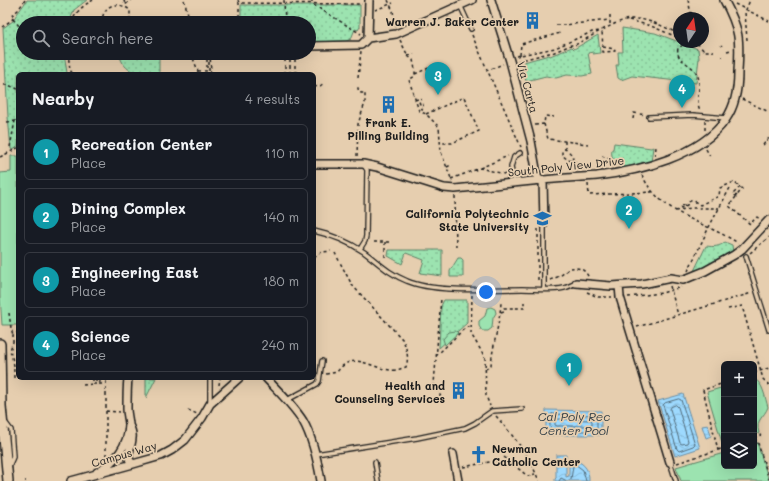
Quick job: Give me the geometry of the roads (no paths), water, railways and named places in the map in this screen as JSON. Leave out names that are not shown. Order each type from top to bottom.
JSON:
[{"type":"street","points":[[316,46],[361,45],[368,38],[396,34],[472,0]]},
{"type":"street","name":"Via Carta","points":[[491,0],[510,61],[531,141],[540,180],[544,224]]},
{"type":"street","name":"South Poly View Drive","points":[[316,164],[363,164],[378,167],[444,188],[455,189],[618,172],[654,164],[679,154],[702,142],[714,132],[727,118],[735,96],[738,78],[739,40],[733,16],[724,0]]},
{"type":"street","points":[[368,38],[369,4]]},
{"type":"street","points":[[576,283],[619,286],[642,284],[671,278],[683,280],[723,262],[743,248],[769,220]]},
{"type":"street","points":[[743,248],[746,256]]},
{"type":"street","points":[[619,286],[620,297],[671,463]]},
{"type":"street","points":[[0,344],[2,418],[8,481]]},
{"type":"street","points":[[128,380],[127,412],[132,434],[128,458],[133,464]]},
{"type":"street","name":"Campus Way","points":[[70,481],[161,456],[172,450],[185,440],[201,420],[210,404],[237,380]]},
{"type":"street","points":[[268,380],[304,423],[316,454],[321,481]]},
{"type":"street","points":[[86,477],[106,467],[118,456],[125,443],[129,425]]},
{"type":"street","points":[[453,454],[458,481]]},
{"type":"lane","points":[[460,5],[471,29]]},
{"type":"lane","points":[[650,117],[693,114],[727,118]]},
{"type":"lane","points":[[514,183],[511,167],[514,157],[520,153]]},
{"type":"lane","points":[[360,249],[366,236],[367,170],[363,164]]},
{"type":"lane","name":"Via Carta","points":[[544,224],[544,288]]},
{"type":"lane","points":[[316,232],[335,237],[360,249],[382,268],[408,282],[431,287],[472,289],[564,288],[576,283]]},
{"type":"lane","points":[[746,256],[769,330]]},
{"type":"lane","points":[[286,401],[317,384],[322,361]]},
{"type":"lane","points":[[210,380],[210,404]]},
{"type":"lane","points":[[316,454],[417,438],[465,428],[492,411],[522,409]]},
{"type":"lane","points":[[375,462],[378,481]]},
{"type":"lane","points":[[671,463],[676,481]]},
{"type":"water","points":[[683,394],[700,448],[675,456],[658,401]]},
{"type":"water","name":"Cal Poly Rec Center Pool","points":[[546,410],[601,411],[601,435],[546,435]]},
{"type":"water","points":[[708,425],[711,436],[706,438],[702,426]]},
{"type":"water","points":[[556,455],[566,455],[566,477],[569,476],[569,459],[577,461],[584,466],[588,472],[589,481],[555,481]]},
{"type":"place","name":"Warren J. Baker Center","points":[[532,21]]},
{"type":"place","name":"Engineering East","points":[[438,95]]},
{"type":"place","name":"Frank E. Pilling Building","points":[[388,104]]},
{"type":"place","name":"Science","points":[[682,108]]},
{"type":"place","name":"California Polytechnic State University","points":[[542,219]]},
{"type":"place","name":"Dining Complex","points":[[629,229]]},
{"type":"place","name":"Recreation Center","points":[[569,386]]},
{"type":"place","name":"Health and Counseling Services","points":[[458,391]]},
{"type":"place","name":"Newman Catholic Center","points":[[479,454]]}]
